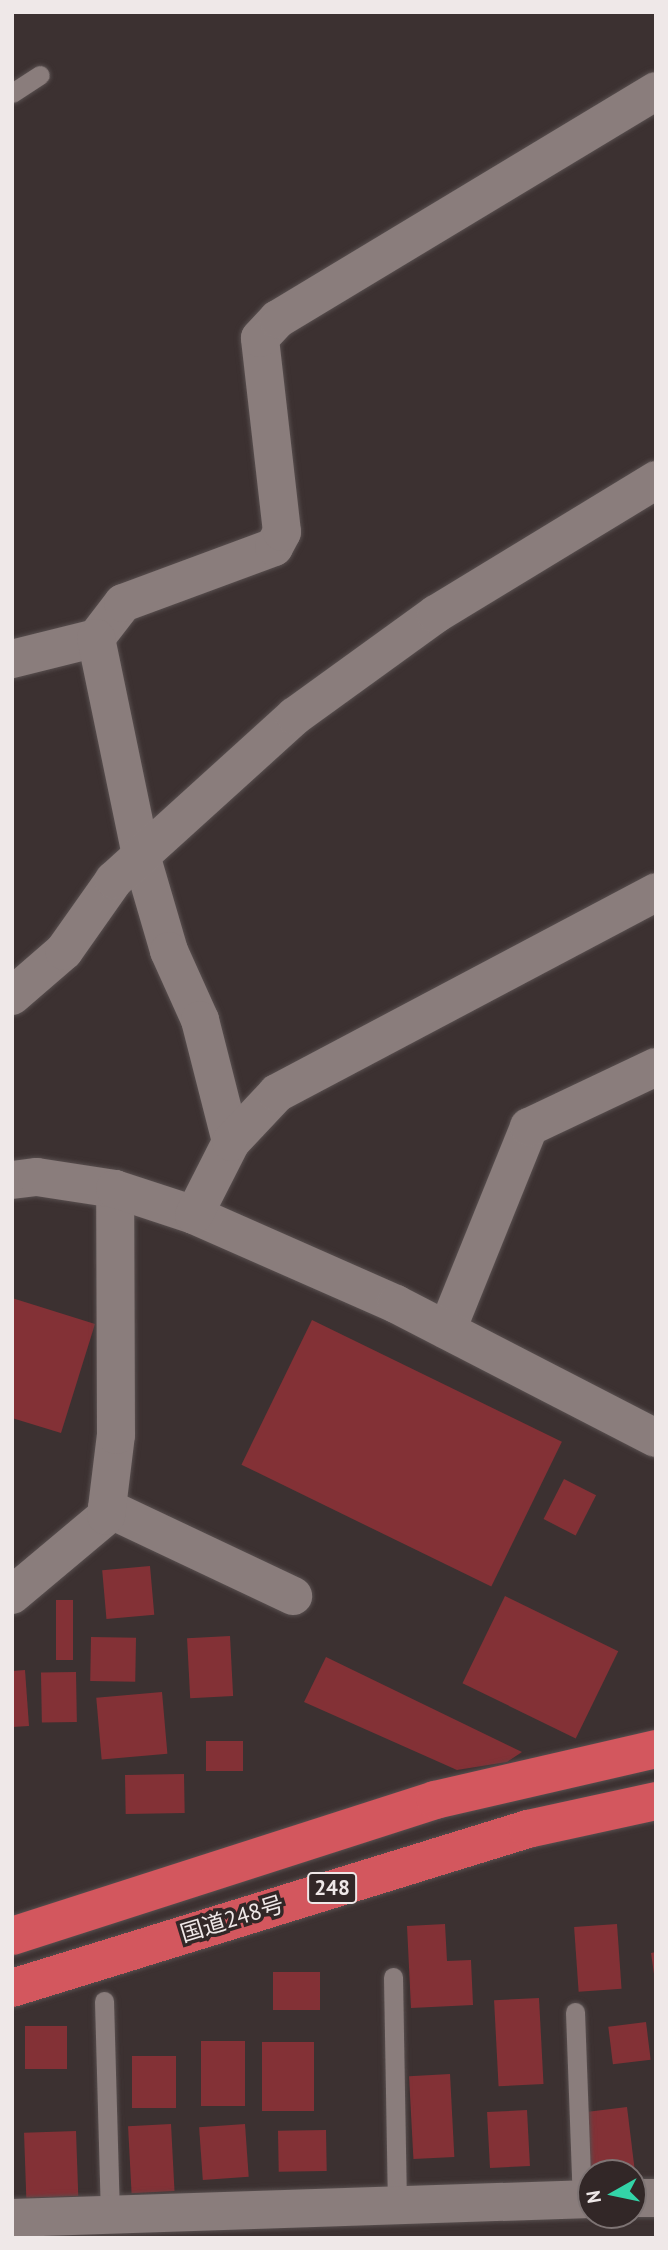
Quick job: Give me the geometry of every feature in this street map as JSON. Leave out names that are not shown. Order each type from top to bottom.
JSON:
[{"type":"highway","name":"248","points":[[12,1936],[435,1800],[656,1749]]},
{"type":"highway","name":"国道248号","points":[[12,1989],[515,1832],[656,1801]]},
{"type":"street","points":[[12,659],[96,638],[123,603],[274,547],[282,532],[260,338],[278,319],[656,91]]},
{"type":"street","points":[[12,996],[52,964],[114,880],[295,716],[436,614],[656,480]]},
{"type":"street","points":[[96,638],[141,855],[169,951],[200,1020],[231,1142]]},
{"type":"street","points":[[194,1215],[231,1142],[277,1093],[656,892]]},
{"type":"street","points":[[447,1330],[528,1127],[656,1067]]},
{"type":"street","points":[[12,1180],[37,1177],[115,1189],[194,1215],[447,1330],[656,1438]]},
{"type":"street","points":[[12,1595],[107,1512],[116,1435],[115,1189]]},
{"type":"street","points":[[107,1512],[293,1597]]},
{"type":"street","points":[[12,2218],[110,2216],[159,2226],[397,2206],[577,2200]]},
{"type":"lane","points":[[12,93],[40,75]]},
{"type":"lane","points":[[393,1977],[397,2206]]},
{"type":"lane","points":[[104,2001],[110,2216]]},
{"type":"lane","points":[[575,2012],[584,2159]]},
{"type":"building","points":[[12,1298],[95,1324],[61,1433],[12,1418]]},
{"type":"building","points":[[312,1320],[562,1442],[491,1587],[241,1465]]},
{"type":"building","points":[[564,1479],[596,1495],[576,1535],[544,1519]]},
{"type":"building","points":[[150,1566],[154,1615],[106,1619],[102,1570]]},
{"type":"building","points":[[505,1596],[618,1651],[576,1738],[462,1683]]},
{"type":"building","points":[[56,1600],[73,1600],[73,1660],[56,1660]]},
{"type":"building","points":[[230,1636],[233,1696],[190,1698],[187,1638]]},
{"type":"building","points":[[91,1637],[136,1638],[135,1682],[90,1681]]},
{"type":"building","points":[[326,1657],[522,1752],[507,1762],[457,1770],[304,1702]]},
{"type":"building","points":[[25,1670],[29,1726],[12,1727],[12,1671]]},
{"type":"building","points":[[76,1672],[77,1722],[42,1723],[41,1673]]},
{"type":"building","points":[[162,1692],[167,1754],[102,1760],[96,1698]]},
{"type":"building","points":[[206,1741],[243,1741],[243,1771],[206,1771]]},
{"type":"building","points":[[184,1774],[185,1813],[126,1814],[125,1775]]},
{"type":"building","points":[[445,1924],[447,1961],[471,1960],[473,2005],[411,2008],[407,1926]]},
{"type":"building","points":[[617,1924],[622,1989],[579,1992],[574,1927]]},
{"type":"building","points":[[656,1952],[656,1974],[654,1974],[651,1953]]},
{"type":"building","points":[[273,1972],[320,1972],[320,2010],[273,2010]]},
{"type":"building","points":[[539,1998],[544,2084],[499,2086],[494,2000]]},
{"type":"building","points":[[646,2022],[651,2060],[613,2064],[608,2027]]},
{"type":"building","points":[[25,2026],[67,2026],[67,2069],[25,2069]]},
{"type":"building","points":[[201,2041],[245,2041],[245,2106],[201,2106]]},
{"type":"building","points":[[262,2042],[314,2042],[314,2111],[262,2111]]},
{"type":"building","points":[[132,2056],[176,2056],[176,2108],[132,2108]]},
{"type":"building","points":[[450,2074],[454,2157],[413,2159],[409,2076]]},
{"type":"building","points":[[627,2107],[633,2159],[590,2159],[584,2112]]},
{"type":"building","points":[[527,2110],[530,2166],[490,2168],[487,2112]]},
{"type":"building","points":[[171,2124],[175,2191],[132,2193],[128,2126]]},
{"type":"building","points":[[245,2124],[249,2177],[203,2180],[199,2127]]},
{"type":"building","points":[[326,2130],[327,2171],[279,2172],[278,2131]]},
{"type":"building","points":[[76,2131],[78,2196],[26,2198],[24,2133]]}]
